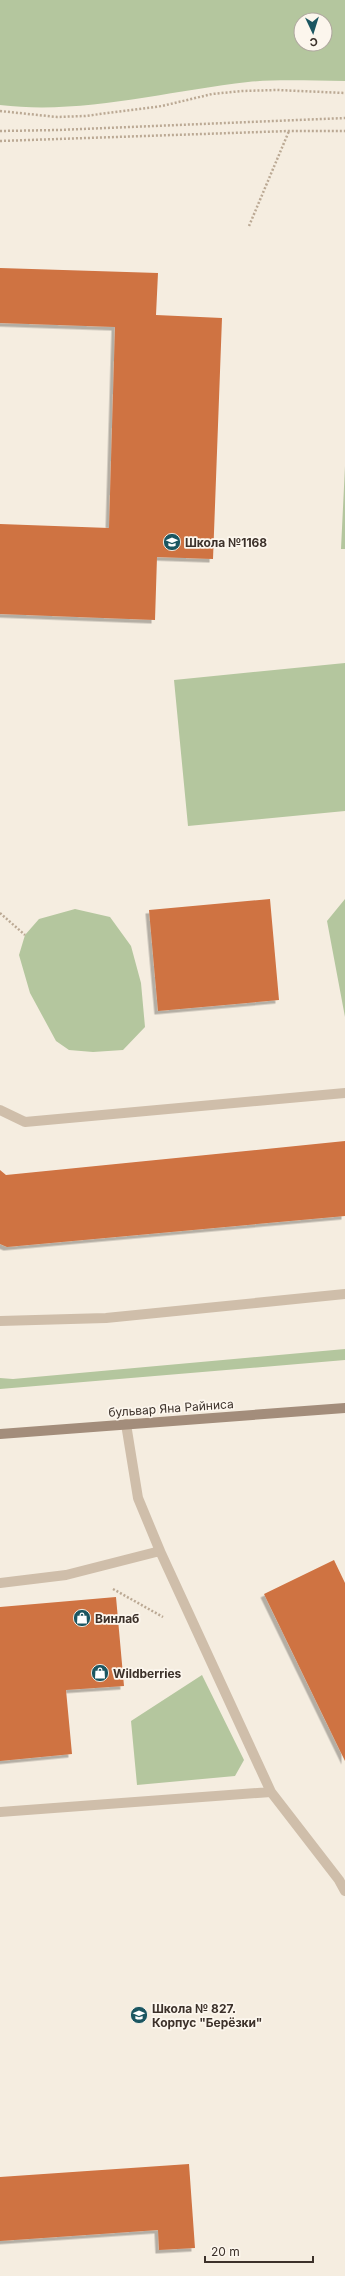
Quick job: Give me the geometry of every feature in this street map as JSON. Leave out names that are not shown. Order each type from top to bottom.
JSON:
[{"type":"main road","name":"бульвар Яна Райниса","points":[[0,1434],[345,1408]]},
{"type":"lane","points":[[0,1110],[25,1122],[345,1093]]},
{"type":"lane","points":[[0,1321],[106,1318],[345,1294]]},
{"type":"lane","points":[[126,1424],[138,1498],[160,1551],[271,1792],[345,1891]]},
{"type":"lane","points":[[0,1582],[66,1575],[160,1551]]},
{"type":"lane","points":[[0,1812],[271,1792]]},
{"type":"path","points":[[0,111],[57,117],[78,116],[156,106],[212,94],[242,91],[277,90],[345,93]]},
{"type":"path","points":[[0,131],[345,118]]},
{"type":"path","points":[[0,141],[289,131],[345,131]]},
{"type":"path","points":[[249,226],[289,131]]},
{"type":"path","points":[[0,913],[25,936]]},
{"type":"path","points":[[81,1571],[164,1618]]},
{"type":"green space","points":[[0,0],[345,0],[345,81],[260,81],[217,86],[124,101],[62,107],[0,105]]},
{"type":"green space","points":[[345,466],[345,549],[341,549]]},
{"type":"green space","points":[[345,663],[345,811],[188,826],[174,680]]},
{"type":"green space","points":[[345,899],[345,1017],[327,921]]},
{"type":"green space","points":[[75,909],[110,917],[131,946],[141,983],[145,1027],[123,1050],[93,1052],[69,1050],[56,1041],[30,993],[19,955],[25,935],[39,919]]},
{"type":"green space","points":[[345,1349],[345,1360],[0,1389],[0,1378],[13,1379]]},
{"type":"green space","points":[[202,1675],[244,1760],[235,1776],[137,1785],[131,1721]]},
{"type":"building","points":[[0,268],[158,273],[156,315],[222,318],[213,559],[157,557],[155,620],[0,614],[0,524],[109,528],[115,327],[0,323]]},
{"type":"building","points":[[270,899],[279,1000],[158,1011],[149,910]]},
{"type":"building","points":[[345,1141],[345,1216],[7,1247],[0,1244],[0,1170],[6,1175]]},
{"type":"building","points":[[334,1560],[345,1583],[345,1761],[264,1594]]},
{"type":"building","points":[[116,1597],[124,1686],[66,1690],[72,1754],[0,1761],[0,1607]]},
{"type":"building","points":[[189,2164],[195,2248],[159,2250],[158,2230],[0,2241],[0,2177]]},
{"type":"place","name":"Школа №1168","points":[[172,542]]},
{"type":"place","name":"Винлаб","points":[[82,1618]]},
{"type":"place","name":"Wildberries","points":[[100,1673]]},
{"type":"place","name":"Школа № 827. Корпус \"Берёзки\"","points":[[139,2015]]}]
